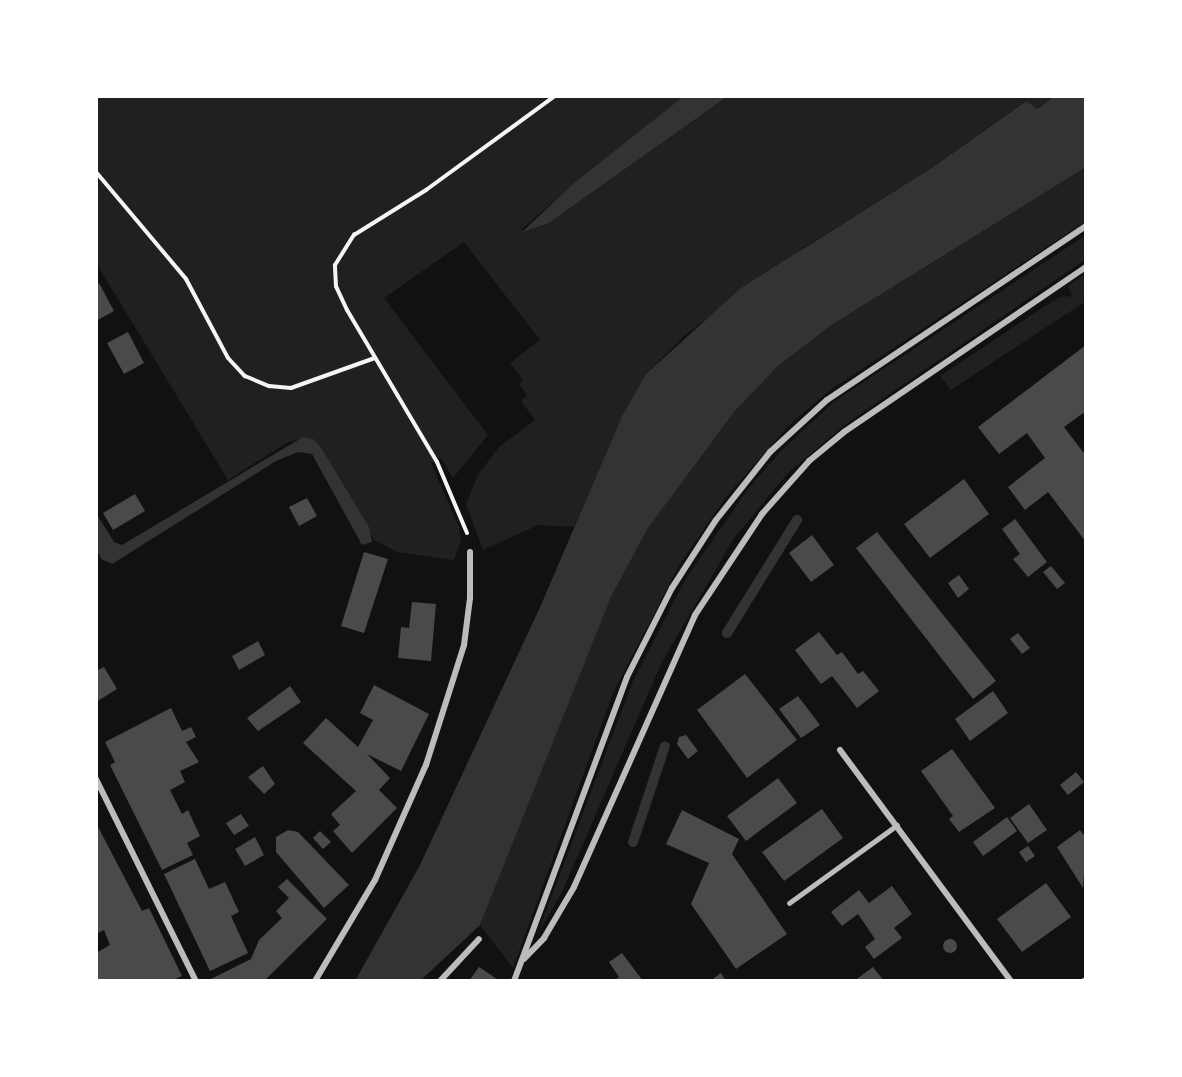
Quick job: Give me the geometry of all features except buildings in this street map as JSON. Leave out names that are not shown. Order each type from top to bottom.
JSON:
[{"type":"street","points":[[514,981],[627,677],[672,588],[716,520],[770,452],[826,400],[1086,226]]},
{"type":"street","points":[[522,962],[549,931],[574,887],[695,615],[730,556],[762,514],[809,461],[844,432],[1086,267]]},
{"type":"street","points":[[315,981],[375,880],[426,765],[465,645],[470,597],[470,552]]},
{"type":"street","points":[[840,750],[1011,981]]},
{"type":"street","points":[[96,779],[196,981]]},
{"type":"street","points":[[440,981],[479,939]]},
{"type":"lane","points":[[789,903],[897,825]]},
{"type":"path","points":[[470,552],[464,522],[447,483],[336,286],[335,265],[342,249],[364,228],[426,190],[555,96]]},
{"type":"path","points":[[96,172],[186,279],[228,358],[245,376],[269,386],[291,387],[376,358]]},
{"type":"shaded area","points":[[96,96],[684,96],[554,201],[522,229],[522,233],[549,223],[728,96],[1055,96],[1036,109],[1025,101],[933,167],[805,247],[685,335],[646,374],[622,416],[574,527],[538,525],[483,550],[466,504],[478,475],[498,448],[535,420],[521,401],[527,395],[519,384],[523,380],[510,363],[540,340],[464,242],[384,298],[488,435],[453,478],[441,458],[431,463],[459,527],[461,540],[454,560],[397,552],[374,540],[320,446],[309,437],[288,442],[228,480],[96,263]]},
{"type":"shaded area","points":[[684,96],[728,96],[549,223],[521,233],[573,184]]},
{"type":"shaded area","points":[[1055,96],[1086,96],[1086,167],[830,326],[778,366],[734,412],[648,528],[611,597],[480,925],[420,981],[355,981],[420,865],[541,605],[622,416],[646,374],[741,288],[933,167],[1026,101],[1037,109]]},
{"type":"shaded area","points":[[1086,167],[1086,221],[830,390],[790,424],[726,497],[680,564],[613,693],[513,968],[480,925],[611,597],[648,528],[684,475],[734,412],[778,366],[830,326]]},
{"type":"shaded area","points":[[1086,235],[1086,259],[846,424],[788,473],[734,538],[662,662],[562,892],[537,935],[633,681],[685,580],[748,489],[781,451],[835,401]]},
{"type":"shaded area","points":[[1086,273],[1086,301],[951,390],[940,376],[1045,306],[1060,297],[1072,296],[1068,286]]},
{"type":"shaded area","points":[[303,437],[313,439],[320,446],[369,527],[372,542],[362,545],[312,454],[298,452],[276,461],[112,564],[101,559],[96,547],[96,513],[114,542],[122,545]]},
{"type":"waterway","points":[[727,633],[797,520]]},
{"type":"waterway","points":[[633,842],[665,746]]}]
